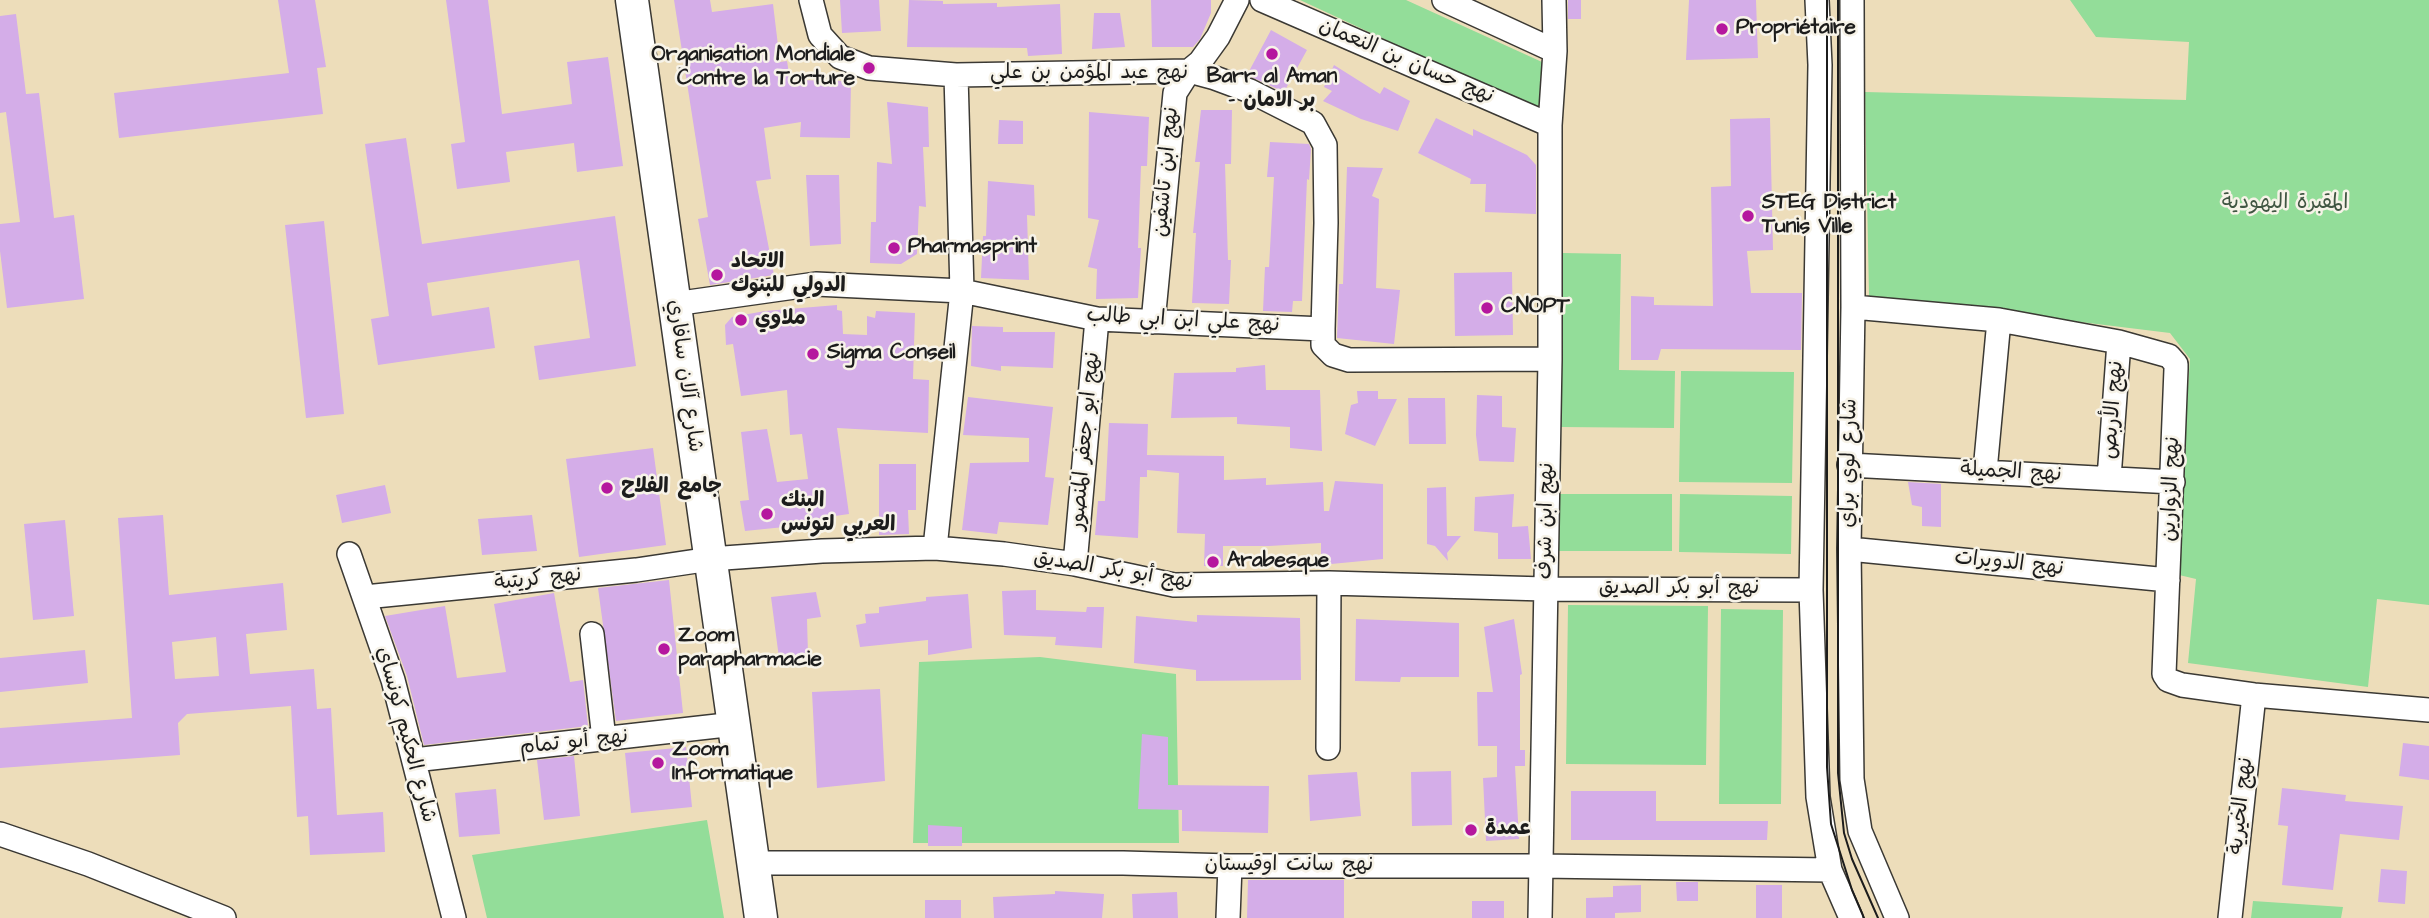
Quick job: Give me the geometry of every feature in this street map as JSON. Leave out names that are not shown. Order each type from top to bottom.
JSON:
[{"type":"street","name":"شارع آلان سافاري","points":[[632,0],[761,918]]},
{"type":"street","name":"نهج عبد المؤمن بن علي","points":[[811,0],[820,36],[840,57],[869,68],[957,75],[1189,71],[1250,91],[1313,123],[1325,145],[1322,329]]},
{"type":"street","name":"نهج ابن تاشفين","points":[[1153,322],[1175,93],[1189,71],[1200,62],[1218,37],[1237,0]]},
{"type":"street","name":"نهج حسان بن النعمان","points":[[1262,0],[1550,125]]},
{"type":"street","points":[[1444,0],[1555,51]]},
{"type":"street","name":"نهج ابن شرف","points":[[1540,918],[1554,0]]},
{"type":"street","name":"شارع لوي براي","points":[[1817,0],[1819,65],[1811,590],[1818,797],[1827,870],[1851,918]]},
{"type":"street","name":"شارع لوي براي","points":[[1852,0],[1853,307],[1849,465],[1852,779],[1855,810],[1867,851],[1897,918]]},
{"type":"street","points":[[935,548],[962,291],[957,75]]},
{"type":"street","name":"نهج علي ابن ابي طالب","points":[[674,304],[816,284],[962,291],[1097,319],[1322,329]]},
{"type":"street","name":"نهج الزوارين","points":[[1853,307],[1999,320],[2119,342],[2169,356],[2176,364],[2164,674],[2168,680],[2182,685],[2254,695],[2429,710]]},
{"type":"street","name":"نهج ابو جعفر المنصور","points":[[1075,564],[1097,319]]},
{"type":"street","points":[[1985,471],[1999,320]]},
{"type":"street","points":[[1322,329],[1323,345],[1333,355],[1349,360],[1550,359]]},
{"type":"street","name":"نهج الأربص","points":[[2109,478],[2119,342]]},
{"type":"street","name":"نهج الجميلة","points":[[1849,465],[2173,482]]},
{"type":"street","name":"نهج أبو بكر الصديق","points":[[710,559],[822,551],[935,548],[1075,564],[1174,586],[1329,583],[1545,589],[1811,590]]},
{"type":"street","name":"نهج الدويرات","points":[[1849,549],[2168,580]]},
{"type":"street","name":"شارع الحكيم كونساي","points":[[349,554],[393,680],[454,918]]},
{"type":"street","name":"نهج كريتبة","points":[[365,597],[636,570],[710,559]]},
{"type":"street","points":[[1328,748],[1329,583]]},
{"type":"street","points":[[592,634],[604,739]]},
{"type":"street","name":"نهج الخيرية","points":[[2230,918],[2254,695]]},
{"type":"street","name":"نهج أبو تمام","points":[[414,761],[735,724]]},
{"type":"street","points":[[0,834],[88,864],[224,918]]},
{"type":"street","name":"نهج سانت اوقيستان","points":[[753,863],[1123,863],[1827,870]]},
{"type":"street","points":[[1228,918],[1230,866]]},
{"type":"green space","points":[[1300,0],[1406,0],[1542,62],[1541,112]]},
{"type":"green space","name":"المقبرة اليهودية","points":[[2070,0],[2429,0],[2429,605],[2377,599],[2368,687],[2188,663],[2196,579],[2175,574],[2190,359],[2170,333],[1869,296],[1865,92],[2186,100],[2189,42],[2096,37]]},
{"type":"green space","points":[[1562,253],[1621,254],[1619,370],[1675,371],[1674,428],[1560,427]]},
{"type":"green space","points":[[1681,371],[1794,372],[1792,483],[1679,482]]},
{"type":"green space","points":[[1557,494],[1672,494],[1672,551],[1557,551]]},
{"type":"green space","points":[[1680,494],[1792,496],[1791,554],[1679,552]]},
{"type":"green space","points":[[1568,605],[1708,606],[1706,765],[1566,764]]},
{"type":"green space","points":[[1721,609],[1783,610],[1781,804],[1719,804]]},
{"type":"green space","points":[[1040,657],[1176,674],[1179,843],[913,843],[919,662]]},
{"type":"green space","points":[[707,820],[724,918],[487,918],[472,855]]},
{"type":"green space","points":[[2253,901],[2343,907],[2341,918],[2251,918]]},
{"type":"building","points":[[278,0],[315,0],[326,67],[317,68],[323,114],[119,138],[114,93],[289,73]]},
{"type":"building","points":[[446,0],[488,0],[502,114],[572,104],[567,62],[608,57],[623,166],[577,172],[574,143],[506,152],[510,182],[457,189],[451,144],[465,142]]},
{"type":"building","points":[[674,0],[710,0],[712,12],[773,4],[780,62],[787,61],[790,80],[851,81],[850,138],[800,137],[801,122],[764,128],[771,179],[756,181],[774,275],[710,285],[698,219],[708,217]]},
{"type":"building","points":[[840,0],[879,0],[881,31],[842,33]]},
{"type":"building","points":[[909,0],[943,1],[943,4],[997,3],[997,7],[1060,4],[1062,54],[1028,56],[1027,48],[907,47]]},
{"type":"building","points":[[1151,0],[1211,0],[1211,13],[1200,39],[1193,47],[1152,47]]},
{"type":"building","points":[[1568,0],[1581,0],[1581,19],[1568,19]]},
{"type":"building","name":"Propriétaire","points":[[1689,0],[1756,0],[1758,58],[1686,60]]},
{"type":"building","points":[[1094,13],[1120,13],[1125,47],[1092,49]]},
{"type":"building","points":[[16,14],[26,94],[39,93],[54,218],[74,215],[84,299],[7,308],[0,251],[0,224],[20,222],[6,112],[0,113],[0,16]]},
{"type":"building","points":[[1271,30],[1307,50],[1284,92],[1247,75]]},
{"type":"building","points":[[1334,65],[1380,94],[1384,87],[1410,101],[1398,131],[1361,119],[1323,101],[1332,91],[1324,87]]},
{"type":"building","points":[[887,102],[928,107],[929,147],[923,147],[926,207],[919,206],[917,254],[901,264],[870,263],[871,222],[876,222],[877,162],[892,164]]},
{"type":"building","points":[[1201,110],[1232,110],[1231,164],[1225,164],[1228,260],[1231,260],[1229,304],[1192,303],[1196,233],[1193,233],[1200,162],[1195,162]]},
{"type":"building","points":[[1089,112],[1149,117],[1147,166],[1141,166],[1138,298],[1096,299],[1097,269],[1088,267],[1099,220],[1088,218]]},
{"type":"building","points":[[1436,118],[1473,136],[1473,129],[1527,155],[1536,165],[1536,214],[1485,212],[1486,184],[1470,184],[1471,179],[1418,153]]},
{"type":"building","points":[[1770,118],[1773,250],[1747,251],[1751,293],[1802,293],[1801,350],[1661,349],[1658,360],[1631,360],[1631,296],[1654,297],[1654,305],[1713,306],[1711,187],[1731,186],[1730,119]]},
{"type":"building","points":[[999,120],[1023,121],[1023,144],[998,144]]},
{"type":"building","points":[[406,138],[422,244],[615,216],[636,366],[539,380],[534,346],[590,338],[579,260],[427,283],[432,316],[489,307],[495,348],[378,365],[371,319],[389,316],[365,144]]},
{"type":"building","points":[[1270,142],[1309,144],[1311,149],[1309,180],[1307,179],[1302,301],[1293,301],[1292,312],[1263,311],[1265,267],[1269,267],[1274,177],[1267,177]]},
{"type":"building","points":[[1347,167],[1383,168],[1372,196],[1379,199],[1376,288],[1400,290],[1394,344],[1337,338],[1339,284],[1343,284]]},
{"type":"building","points":[[806,175],[839,175],[841,244],[810,246]]},
{"type":"building","points":[[988,181],[1034,185],[1035,216],[1027,215],[1029,280],[981,278]]},
{"type":"building","points":[[324,221],[344,414],[306,418],[285,225]]},
{"type":"building","points":[[1512,272],[1513,335],[1455,336],[1454,273]]},
{"type":"building","points":[[837,305],[837,310],[842,311],[843,334],[867,335],[867,316],[875,318],[876,311],[915,313],[913,379],[929,380],[928,433],[837,428],[849,514],[793,522],[794,526],[745,531],[740,501],[749,500],[741,432],[767,429],[777,482],[808,479],[802,434],[790,435],[787,390],[741,396],[733,344],[726,345],[725,325],[732,317],[765,311]]},
{"type":"building","points":[[972,326],[1003,327],[1003,332],[1055,332],[1053,368],[1001,366],[1001,371],[971,366]]},
{"type":"building","points":[[1265,365],[1266,390],[1320,390],[1322,451],[1290,448],[1290,427],[1237,424],[1237,417],[1171,418],[1174,373],[1236,372],[1236,368]]},
{"type":"building","points":[[1357,391],[1378,391],[1378,399],[1397,399],[1375,446],[1345,434],[1351,405],[1358,403]]},
{"type":"building","points":[[1477,395],[1502,396],[1502,427],[1516,428],[1514,462],[1479,461],[1476,435]]},
{"type":"building","points":[[968,397],[1053,407],[1045,477],[1054,478],[1048,525],[999,522],[997,534],[962,530],[970,463],[1029,462],[1029,438],[963,435]]},
{"type":"building","points":[[1408,398],[1445,398],[1446,444],[1409,444]]},
{"type":"building","points":[[1109,423],[1148,424],[1147,455],[1224,456],[1224,480],[1266,478],[1266,485],[1323,482],[1324,511],[1329,511],[1335,481],[1383,484],[1383,559],[1321,565],[1321,543],[1223,546],[1223,566],[1204,566],[1205,534],[1177,533],[1179,473],[1147,470],[1147,477],[1140,477],[1138,538],[1095,535],[1098,501],[1105,501]]},
{"type":"building","points":[[653,448],[666,545],[579,557],[566,459]]},
{"type":"building","points":[[879,464],[916,464],[916,510],[908,510],[909,534],[879,535]]},
{"type":"building","points":[[1908,482],[1941,484],[1941,527],[1922,526],[1922,507],[1912,505]]},
{"type":"building","points":[[385,485],[391,513],[342,523],[336,495]]},
{"type":"building","points":[[1446,487],[1447,536],[1461,536],[1447,553],[1448,561],[1435,546],[1427,544],[1427,488]]},
{"type":"building","points":[[1514,494],[1512,527],[1528,526],[1531,559],[1498,559],[1498,533],[1474,531],[1475,497]]},
{"type":"building","points":[[163,515],[169,595],[283,583],[287,630],[246,634],[250,674],[314,669],[317,709],[331,708],[337,815],[383,812],[385,852],[310,855],[308,816],[297,817],[291,706],[187,714],[178,723],[180,755],[0,768],[0,728],[132,718],[118,518]],"holes":[[[216,637],[219,676],[175,679],[172,642]]]},
{"type":"building","points":[[532,515],[537,551],[482,555],[478,519]]},
{"type":"building","points":[[65,520],[74,616],[33,620],[24,524]]},
{"type":"building","points":[[669,580],[683,713],[616,721],[598,588]]},
{"type":"building","points":[[1036,590],[1036,610],[1086,612],[1087,607],[1104,607],[1102,648],[1055,645],[1056,637],[1004,635],[1002,591]]},
{"type":"building","points":[[816,592],[821,617],[807,619],[808,655],[779,658],[771,597]]},
{"type":"building","points":[[554,593],[570,682],[583,680],[588,726],[424,745],[407,676],[385,616],[445,606],[457,678],[506,672],[494,604]]},
{"type":"building","points":[[968,594],[972,648],[928,655],[928,640],[860,647],[856,625],[866,623],[865,614],[879,613],[879,607],[926,601],[926,597]]},
{"type":"building","points":[[1197,615],[1300,618],[1301,680],[1196,681],[1196,670],[1134,663],[1136,616],[1197,622]]},
{"type":"building","points":[[1356,619],[1459,623],[1459,677],[1401,677],[1400,682],[1355,681]]},
{"type":"building","points":[[1514,619],[1522,674],[1520,750],[1525,750],[1525,766],[1515,766],[1519,839],[1486,841],[1483,778],[1497,777],[1497,746],[1478,746],[1477,692],[1493,692],[1484,627]]},
{"type":"building","points":[[85,650],[88,683],[0,692],[0,658]]},
{"type":"building","points":[[880,689],[885,781],[817,788],[812,692]]},
{"type":"building","points":[[1142,734],[1168,737],[1168,785],[1269,786],[1268,833],[1182,831],[1182,810],[1138,809]]},
{"type":"building","points":[[2403,743],[2429,746],[2429,780],[2399,776]]},
{"type":"building","points":[[686,747],[692,807],[631,813],[625,753]]},
{"type":"building","points":[[574,756],[580,816],[544,820],[537,760]]},
{"type":"building","points":[[1451,771],[1452,825],[1412,826],[1411,772]]},
{"type":"building","points":[[1357,772],[1361,816],[1310,821],[1308,775]]},
{"type":"building","points":[[2282,788],[2346,795],[2345,801],[2403,806],[2399,840],[2340,834],[2333,890],[2282,885],[2288,826],[2278,825]]},
{"type":"building","points":[[496,789],[500,834],[459,837],[455,793]]},
{"type":"building","points":[[1571,791],[1656,791],[1656,821],[1768,821],[1767,840],[1571,840]]},
{"type":"building","points":[[928,825],[962,827],[962,846],[928,846]]},
{"type":"building","points":[[2381,869],[2407,871],[2405,904],[2378,902]]},
{"type":"building","points":[[1248,880],[1344,880],[1344,918],[1247,918]]},
{"type":"building","points":[[1676,882],[1698,882],[1698,901],[1677,901]]},
{"type":"building","points":[[1641,885],[1641,912],[1615,913],[1615,918],[1586,918],[1586,898],[1613,897],[1613,886]]},
{"type":"building","points":[[1756,885],[1782,885],[1782,918],[1756,918]]},
{"type":"building","points":[[1055,891],[1104,894],[1102,918],[994,918],[993,897],[1055,894]]},
{"type":"building","points":[[1177,892],[1178,918],[1133,918],[1132,894]]},
{"type":"building","points":[[925,900],[961,900],[961,918],[925,918]]},
{"type":"building","points":[[1472,901],[1504,901],[1504,918],[1472,918]]},
{"type":"tram line","points":[[1827,0],[1827,767],[1831,824],[1864,918]]},
{"type":"tram line","points":[[1838,0],[1838,773],[1844,833],[1852,859],[1878,918]]},
{"type":"place","name":"Propriétaire","points":[[1722,29]]},
{"type":"place","name":"Barr al Aman - بر الامان","points":[[1272,54]]},
{"type":"place","name":"Organisation Mondiale Contre la Torture","points":[[869,68]]},
{"type":"place","name":"STEG District Tunis Ville","points":[[1748,216]]},
{"type":"place","name":"Pharmasprint","points":[[894,248]]},
{"type":"place","name":"الاتحاد الدولي للبنوك","points":[[717,275]]},
{"type":"place","name":"CNOPT","points":[[1487,308]]},
{"type":"place","name":"ملاوي","points":[[741,320]]},
{"type":"place","name":"Sigma Conseil","points":[[813,354]]},
{"type":"place","name":"جامع الفلاح","points":[[607,488]]},
{"type":"place","name":"البنك العربي لتونس","points":[[767,514]]},
{"type":"place","name":"Arabesque","points":[[1213,562]]},
{"type":"place","name":"Zoom parapharmacie","points":[[664,649]]},
{"type":"place","name":"Zoom Informatique","points":[[658,763]]},
{"type":"place","name":"عمدة","points":[[1471,830]]}]
